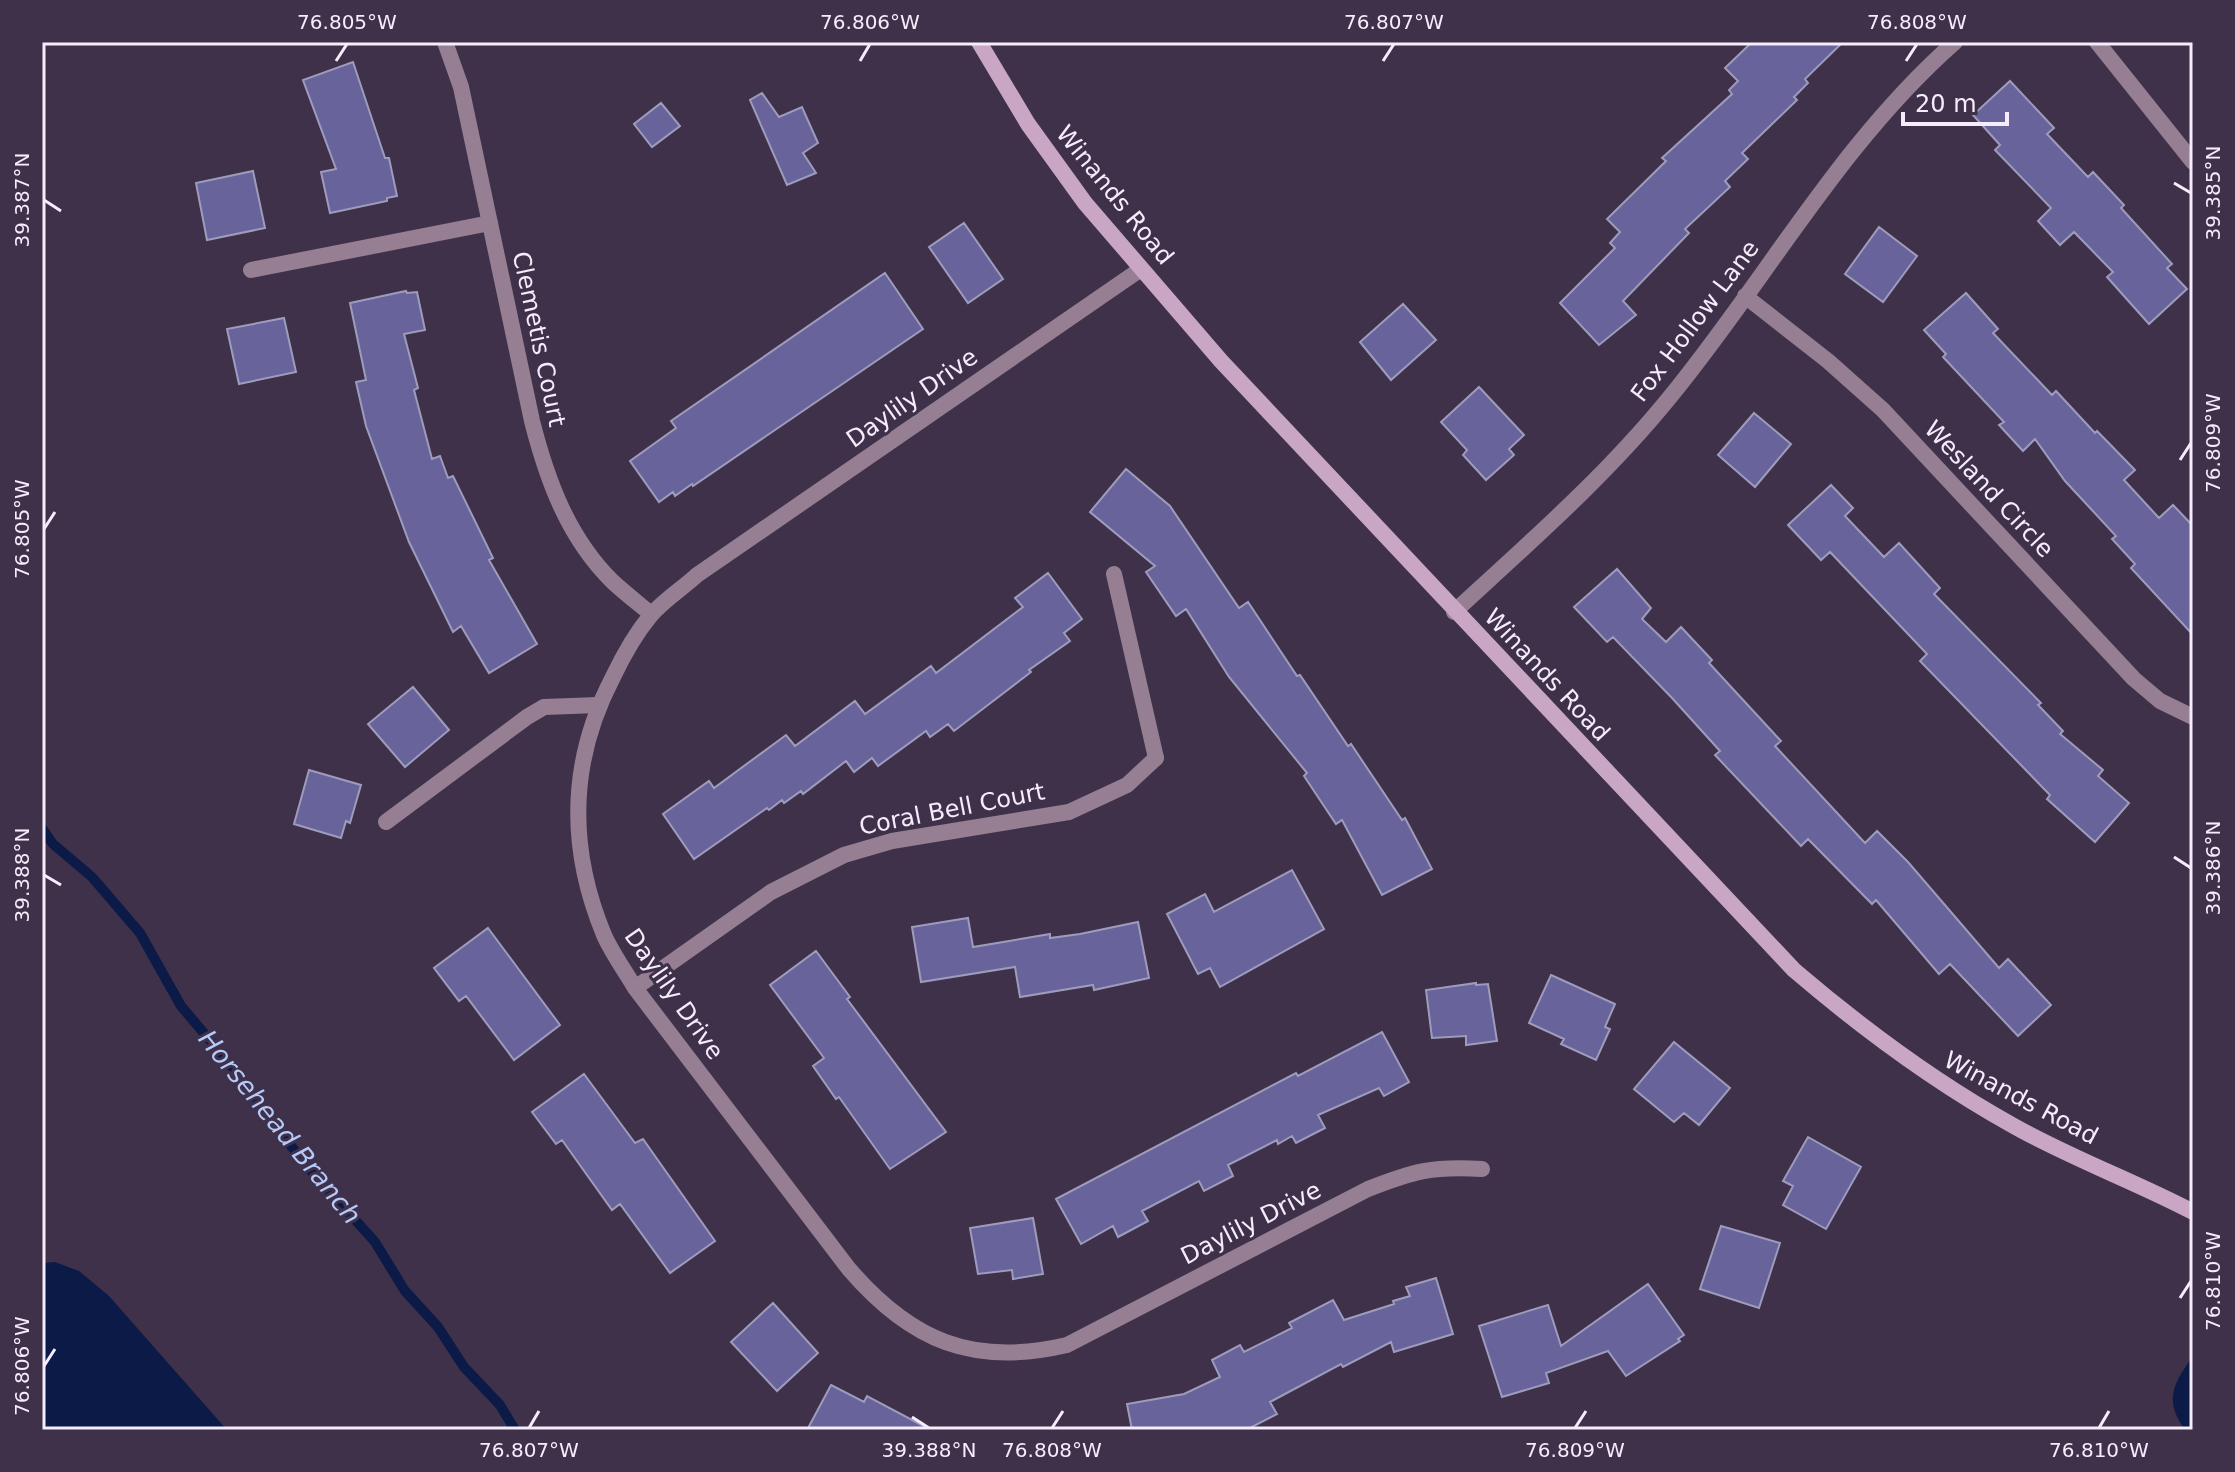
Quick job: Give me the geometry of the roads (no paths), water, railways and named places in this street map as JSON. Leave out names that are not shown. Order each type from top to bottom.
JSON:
[{"type":"street","name":"Clemetis Court","points":[[445,42],[461,87],[544,470],[562,511],[586,550],[612,581],[651,614]]},
{"type":"street","name":"Winands Road","points":[[979,42],[1028,124],[1085,203],[1221,361],[1794,970],[1855,1022],[1925,1074],[2014,1127],[2193,1212]]},
{"type":"street","name":"Fox Hollow Lane","points":[[1454,612],[1530,543],[1627,447],[1708,349],[1801,219],[1870,132],[1918,75],[1955,42]]},
{"type":"street","points":[[2097,42],[2193,162]]},
{"type":"street","points":[[251,270],[490,223]]},
{"type":"street","name":"Daylily Drive","points":[[1141,269],[697,575],[651,614],[623,657],[598,705],[584,746],[577,796],[580,850],[589,893],[605,938],[635,988],[849,1269],[876,1300],[906,1323],[941,1342],[985,1352],[1033,1353],[1067,1345],[1368,1189],[1408,1173],[1443,1166],[1482,1169]]},
{"type":"street","name":"Wesland Circle","points":[[1745,296],[1828,361],[1883,410],[2134,679],[2160,701],[2193,717]]},
{"type":"street","name":"Coral Bell Court","points":[[635,988],[771,892],[844,855],[892,841],[1069,812],[1127,785],[1156,758],[1114,574]]},
{"type":"street","points":[[386,822],[544,707],[598,705]]},
{"type":"water","points":[[55,1262],[79,1271],[109,1296],[227,1430],[42,1430],[42,1263]]},
{"type":"water","points":[[2193,1356],[2193,1430],[2185,1430],[2174,1409],[2173,1400],[2176,1383]]},
{"type":"waterway","name":"Horsehead Branch","points":[[42,828],[53,844],[92,877],[140,933],[181,1006],[225,1058],[304,1163],[375,1242],[405,1291],[438,1327],[464,1367],[500,1405],[515,1430]]}]
